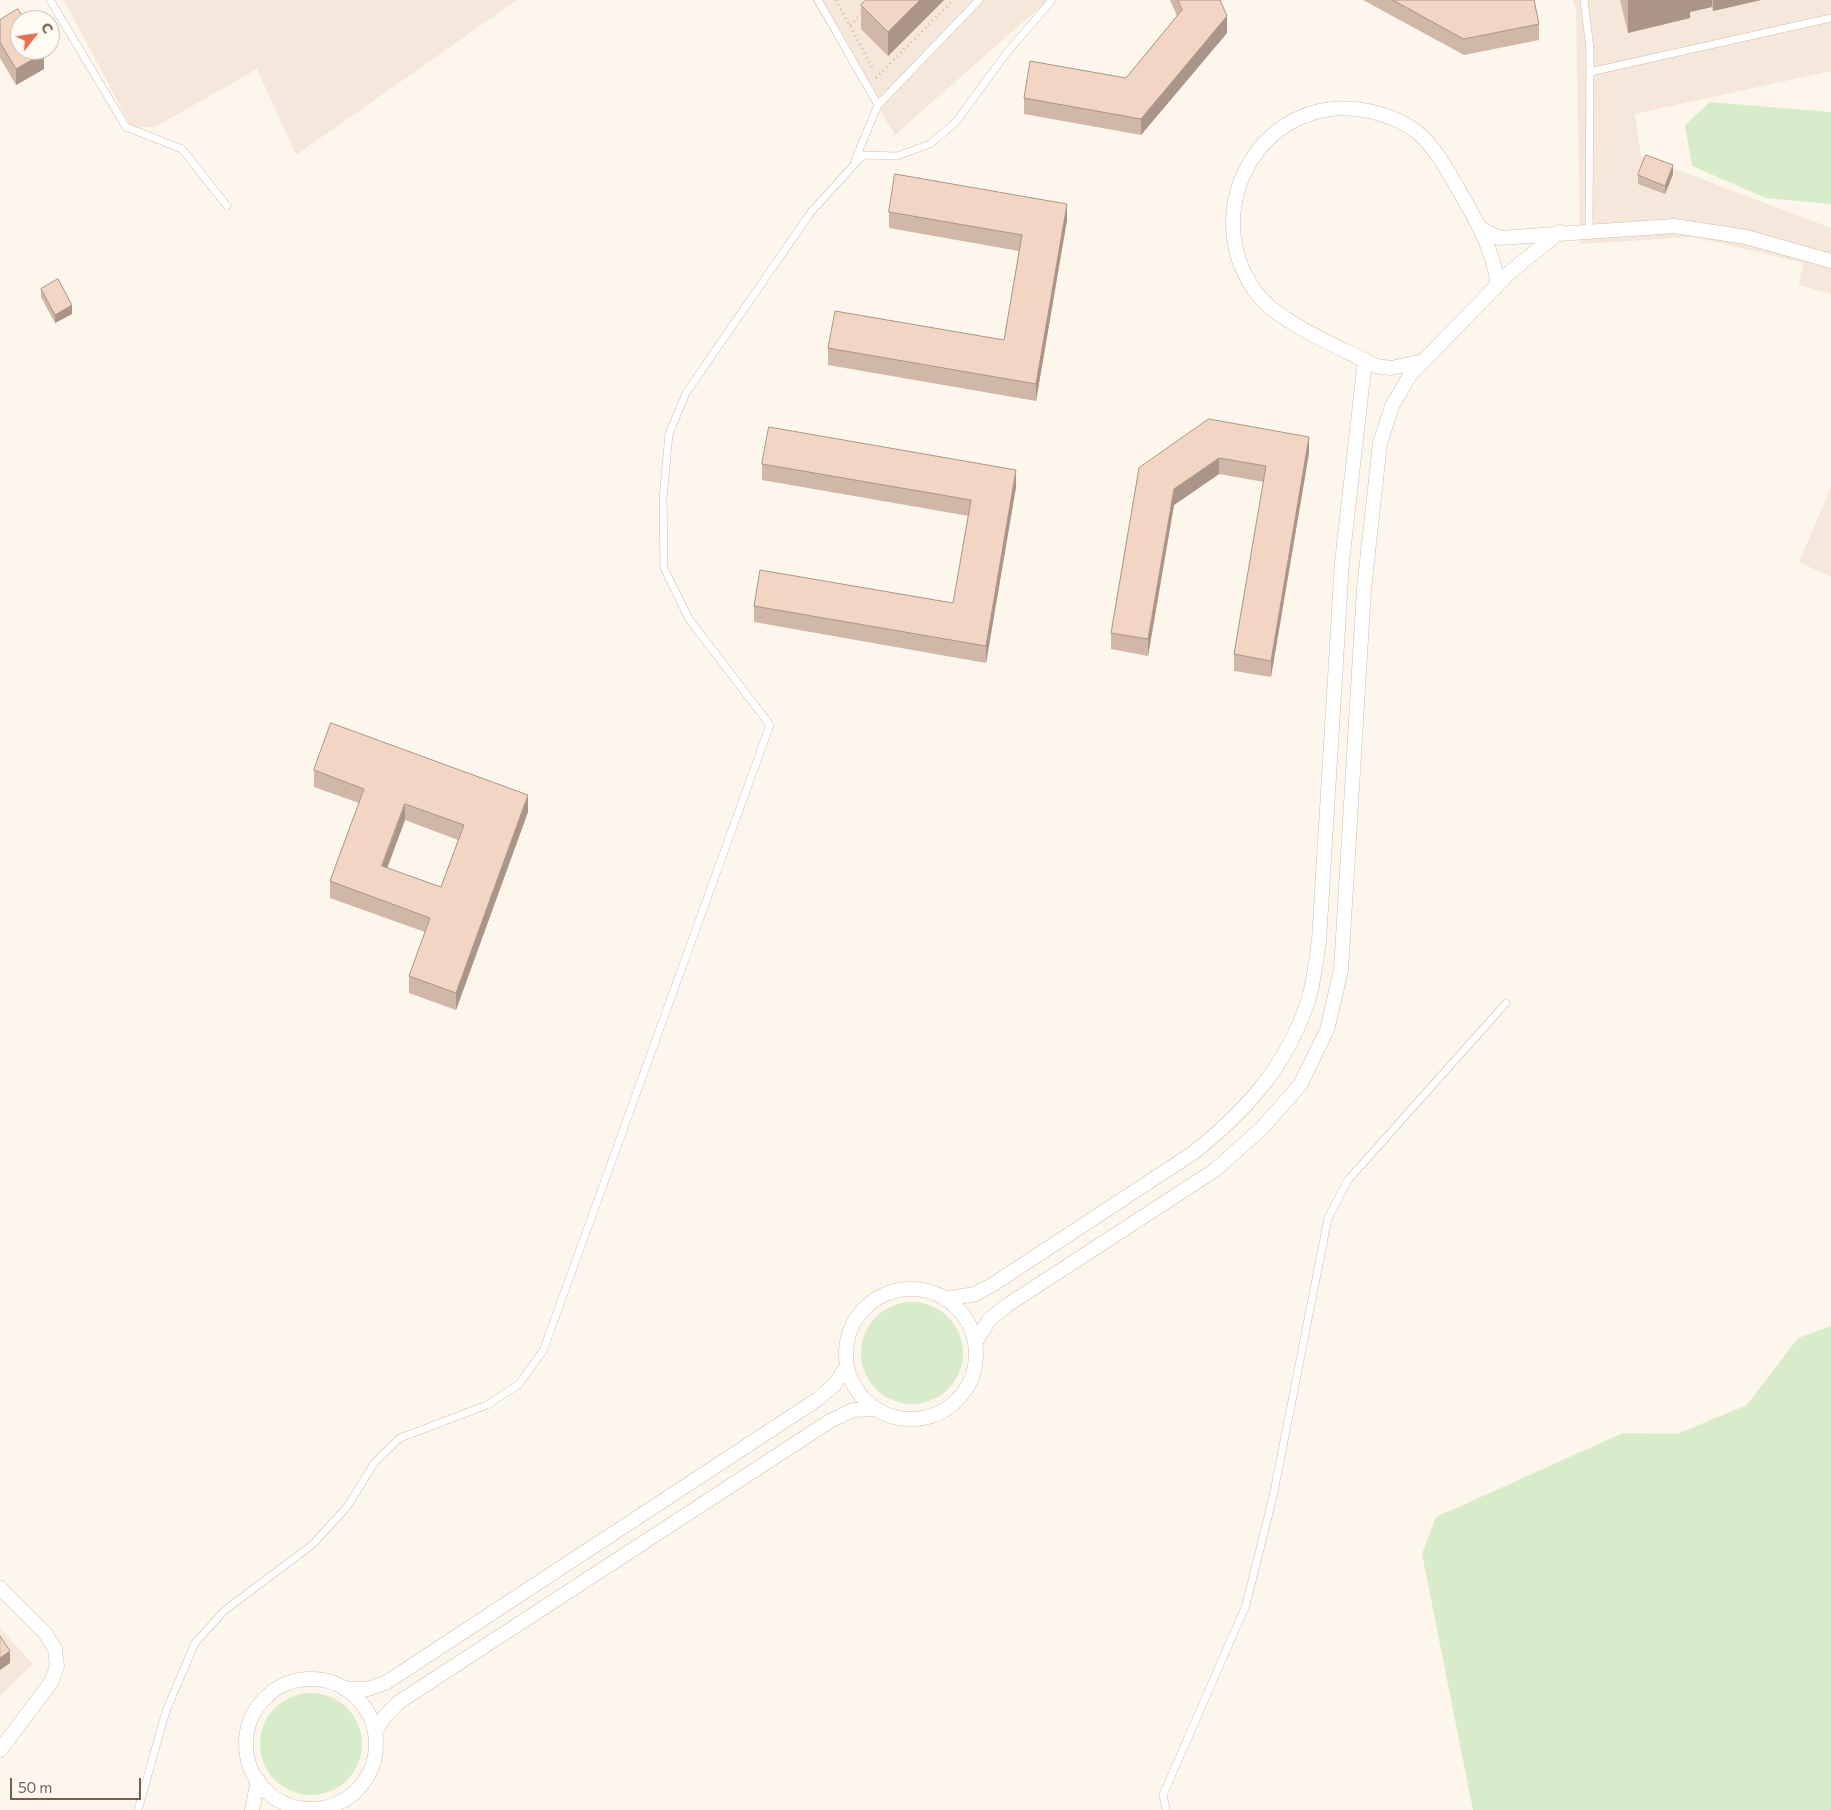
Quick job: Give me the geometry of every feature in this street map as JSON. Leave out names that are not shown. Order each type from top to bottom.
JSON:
[{"type":"street","points":[[1424,361],[1391,368],[1376,366],[1278,314],[1255,292],[1237,258],[1231,224],[1237,186],[1256,152],[1282,127],[1312,112],[1350,107],[1387,115],[1418,133],[1445,165],[1480,228],[1493,256],[1498,284]]},
{"type":"street","points":[[1480,228],[1500,238],[1560,232],[1674,226],[1746,237],[1831,261]]},
{"type":"street","points":[[975,1343],[989,1320],[1006,1306],[1215,1170],[1262,1128],[1300,1085],[1327,1030],[1341,970],[1364,589],[1380,443],[1392,406],[1410,375],[1498,284],[1528,256],[1560,232]]},
{"type":"street","points":[[945,1299],[975,1294],[992,1285],[1193,1153],[1223,1129],[1257,1095],[1287,1049],[1308,1000],[1319,941],[1342,562],[1365,360]]},
{"type":"street","points":[[374,1732],[385,1716],[400,1702],[822,1426],[853,1410],[877,1409],[902,1418],[923,1418],[942,1411],[962,1394],[969,1382],[974,1370],[975,1343],[964,1318],[945,1299],[926,1292],[906,1290],[893,1292],[875,1301],[860,1315],[852,1326],[848,1339],[848,1366],[858,1391],[877,1409]]},
{"type":"street","points":[[345,1689],[368,1689],[387,1682],[818,1399],[835,1384],[848,1366]]},
{"type":"street","points":[[0,1588],[45,1633],[55,1649],[57,1666],[52,1681],[0,1750]]},
{"type":"street","points":[[306,1679],[320,1679],[345,1689],[364,1707],[374,1732],[374,1759],[362,1783],[342,1801],[316,1808],[301,1809],[277,1799],[258,1780],[251,1768],[246,1742],[252,1716],[264,1699],[280,1687],[306,1679]]},
{"type":"street","points":[[252,1810],[258,1780]]},
{"type":"lane","points":[[50,0],[126,127],[182,149],[226,206]]},
{"type":"lane","points":[[818,0],[878,105]]},
{"type":"lane","points":[[853,165],[878,105],[979,0]]},
{"type":"lane","points":[[138,1810],[166,1711],[195,1643],[225,1610],[312,1545],[347,1507],[375,1462],[400,1438],[487,1405],[519,1384],[543,1351],[770,725],[688,619],[664,568],[663,498],[669,434],[686,393],[810,212],[862,155],[897,156],[930,144],[956,122],[1005,55],[1052,0]]},
{"type":"lane","points":[[1584,0],[1590,49],[1589,231]]},
{"type":"lane","points":[[1590,72],[1831,18]]},
{"type":"lane","points":[[1166,1810],[1163,1795],[1246,1605],[1273,1497],[1328,1218],[1348,1180],[1506,1003]]},
{"type":"path","points":[[836,0],[877,76]]},
{"type":"path","points":[[867,86],[953,0]]},
{"type":"path","points":[[850,25],[869,6]]},
{"type":"shaded area","points":[[64,0],[517,0],[296,155],[257,69],[155,127],[131,127]]},
{"type":"shaded area","points":[[812,0],[1048,0],[895,135]]},
{"type":"shaded area","points":[[1573,0],[1831,0],[1831,71],[1635,114],[1641,156],[1831,228],[1831,294],[1799,285],[1803,263],[1694,237],[1580,244],[1576,11]]},
{"type":"shaded area","points":[[1831,487],[1831,577],[1799,562]]},
{"type":"shaded area","points":[[0,1628],[33,1664],[0,1696]]},
{"type":"green space","points":[[1710,102],[1831,112],[1831,204],[1766,198],[1692,166],[1685,125]]},
{"type":"green space","points":[[912,1302],[931,1306],[948,1317],[959,1334],[963,1353],[959,1372],[948,1389],[931,1400],[912,1404],[893,1400],[876,1389],[865,1372],[861,1353],[865,1334],[876,1317],[893,1306]]},
{"type":"green space","points":[[1831,1326],[1831,1810],[1473,1810],[1422,1554],[1436,1517],[1623,1433],[1677,1434],[1747,1405],[1798,1338]]},
{"type":"green space","points":[[311,1693],[330,1697],[347,1708],[358,1725],[362,1744],[358,1763],[347,1780],[330,1791],[311,1795],[292,1791],[275,1780],[264,1763],[260,1744],[264,1725],[275,1708],[292,1697]]},
{"type":"building","points":[[866,0],[920,0],[888,32],[861,5]]},
{"type":"building","points":[[1178,0],[1220,0],[1227,16],[1141,119],[1024,98],[1030,61],[1126,78],[1182,10]]},
{"type":"building","points":[[1393,0],[1534,0],[1539,24],[1464,39]]},
{"type":"building","points":[[10,14],[10,59],[0,42],[0,20]]},
{"type":"building","points":[[11,60],[32,60],[16,69]]},
{"type":"building","points":[[1646,155],[1673,165],[1665,186],[1638,175]]},
{"type":"building","points":[[895,174],[1067,204],[1036,384],[828,348],[835,311],[1004,340],[1022,235],[889,212]]},
{"type":"building","points":[[58,279],[72,305],[55,315],[41,289]]},
{"type":"building","points":[[1209,419],[1309,437],[1271,661],[1234,654],[1266,466],[1219,458],[1174,489],[1148,639],[1111,633],[1139,468]]},
{"type":"building","points":[[769,427],[1016,470],[986,646],[754,606],[760,570],[953,603],[971,500],[762,464]]},
{"type":"building","points":[[331,723],[528,795],[456,993],[409,976],[430,918],[330,881],[364,789],[314,770]],"holes":[[[405,804],[464,825],[441,887],[382,866]]]},
{"type":"building","points":[[0,1636],[10,1651],[0,1658]]}]
